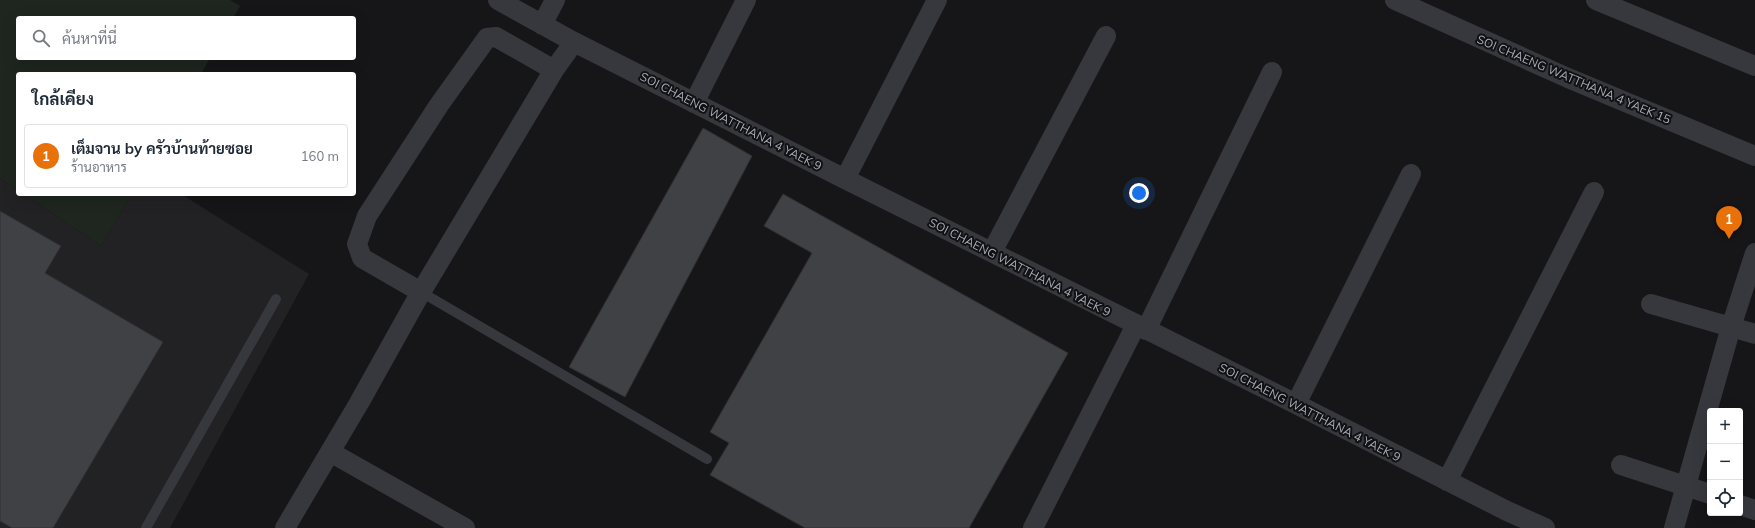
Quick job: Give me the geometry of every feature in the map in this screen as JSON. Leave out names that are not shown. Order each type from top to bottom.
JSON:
[{"type":"street","name":"SOI CHAENG WATTHANA 4 YAEK 9","points":[[498,0],[574,42],[694,103],[1507,511],[1545,528]]},
{"type":"street","points":[[542,25],[555,0]]},
{"type":"street","points":[[694,103],[746,0]]},
{"type":"street","points":[[845,179],[937,0]]},
{"type":"street","name":"SOI CHAENG WATTHANA 4 YAEK 15","points":[[1395,0],[1568,78],[1755,156]]},
{"type":"street","points":[[1596,0],[1755,66]]},
{"type":"street","points":[[992,252],[1106,36]]},
{"type":"street","points":[[421,292],[362,258],[357,244],[367,216],[439,105],[487,38],[496,37],[554,70]]},
{"type":"street","points":[[285,528],[421,292],[554,70],[574,42]]},
{"type":"street","points":[[1033,528],[1141,328],[1272,72]]},
{"type":"street","points":[[1296,404],[1411,174]]},
{"type":"street","points":[[1447,481],[1594,192]]},
{"type":"street","points":[[1674,528],[1731,327],[1755,253]]},
{"type":"street","points":[[1652,304],[1755,334]]},
{"type":"street","points":[[330,452],[465,528]]},
{"type":"street","points":[[1621,465],[1707,493]]},
{"type":"street","points":[[1743,505],[1755,510]]},
{"type":"lane","points":[[421,292],[707,459]]},
{"type":"lane","points":[[146,528],[276,299]]},
{"type":"shaded area","points":[[0,0],[230,0],[240,6],[234,16],[16,16],[16,60],[209,60],[202,72],[16,72],[16,189],[0,178]]},
{"type":"shaded area","points":[[0,178],[16,189],[16,196],[27,196],[101,246],[131,196],[184,196],[309,274],[170,528],[0,528]]},
{"type":"shaded area","points":[[27,196],[131,196],[101,246]]},
{"type":"building","points":[[703,128],[752,156],[625,397],[569,367]]},
{"type":"building","points":[[783,194],[1068,353],[969,528],[805,528],[710,475],[729,443],[710,432],[812,253],[764,226]]},
{"type":"building","points":[[0,211],[61,246],[45,273],[163,342],[53,528],[12,528],[0,521]]},
{"type":"place","name":"เต็มจาน by ครัวบ้านท้ายซอย","points":[[1729,239]]}]
